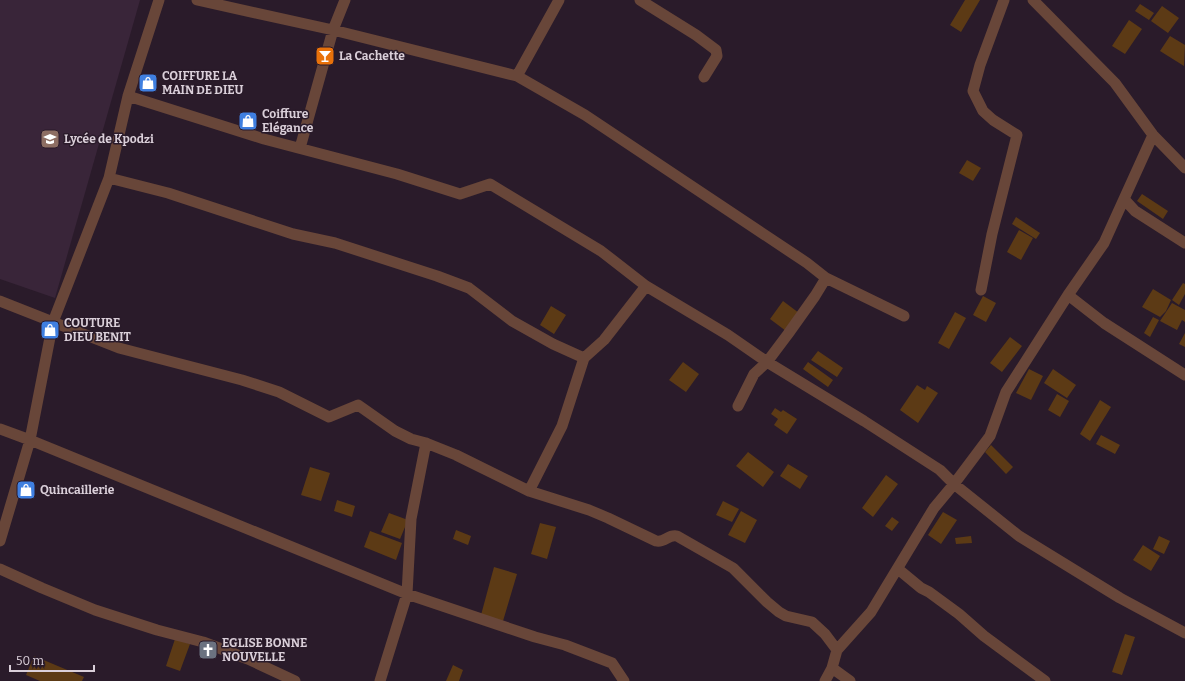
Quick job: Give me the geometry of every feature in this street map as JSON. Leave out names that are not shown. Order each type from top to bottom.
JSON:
[{"type":"street","points":[[0,541],[30,440],[53,322],[109,178],[128,96],[159,0]]},
{"type":"street","points":[[197,0],[333,30],[518,76],[592,120],[807,263],[826,278],[904,316]]},
{"type":"street","points":[[300,148],[333,30],[345,0]]},
{"type":"street","points":[[518,76],[559,0]]},
{"type":"street","points":[[640,0],[696,35],[716,50],[717,56],[704,77]]},
{"type":"street","points":[[981,290],[992,234],[1017,135],[993,120],[983,111],[973,91],[980,65],[1004,0]]},
{"type":"street","points":[[1036,1],[1114,83],[1153,135],[1185,168]]},
{"type":"street","points":[[128,96],[264,139],[397,174],[460,194],[490,184],[602,251],[646,286],[728,335],[766,362],[864,421],[940,470],[954,484],[1019,536],[1120,598],[1185,633]]},
{"type":"street","points":[[825,681],[832,668],[838,650],[871,612],[929,516],[990,436],[1006,392],[1104,242],[1153,135]]},
{"type":"street","points":[[109,178],[168,193],[293,234],[335,243],[443,278],[469,288],[512,321],[553,344],[584,358]]},
{"type":"street","points":[[1124,199],[1135,211],[1185,243]]},
{"type":"street","points":[[738,406],[754,374],[766,362],[815,296],[826,278]]},
{"type":"street","points":[[529,490],[562,426],[584,358],[604,340],[646,286]]},
{"type":"street","points":[[1068,295],[1104,323],[1185,375]]},
{"type":"street","points":[[0,301],[119,348],[242,380],[278,392],[329,417],[358,405],[411,439],[426,443],[456,455],[529,490],[589,510],[656,541],[663,541],[671,536],[676,536],[733,568],[766,602],[779,612],[786,616],[812,622],[825,634],[838,650]]},
{"type":"street","points":[[0,429],[407,594],[535,637],[565,645],[612,663],[624,681]]},
{"type":"street","points":[[380,681],[407,594],[411,519],[426,443]]},
{"type":"street","points":[[0,569],[95,610],[157,630],[203,642],[248,659],[295,681]]},
{"type":"street","points":[[898,569],[1045,681]]},
{"type":"street","points":[[832,668],[850,681]]},
{"type":"shaded area","name":"Lycée de Kpodzi","points":[[0,0],[140,0],[55,298],[0,279]]},
{"type":"building","points":[[965,0],[980,0],[961,32],[950,25]]},
{"type":"building","points":[[1140,4],[1154,13],[1149,20],[1135,11]]},
{"type":"building","points":[[1162,6],[1179,18],[1168,33],[1151,21]]},
{"type":"building","points":[[1129,20],[1142,29],[1125,54],[1112,46]]},
{"type":"building","points":[[1170,36],[1185,45],[1184,66],[1160,51]]},
{"type":"building","points":[[967,160],[981,168],[973,181],[959,173]]},
{"type":"building","points":[[1142,194],[1168,211],[1163,219],[1137,201]]},
{"type":"building","points":[[1016,217],[1040,233],[1036,239],[1012,224]]},
{"type":"building","points":[[1019,230],[1033,238],[1021,260],[1007,252]]},
{"type":"building","points":[[1183,283],[1185,284],[1185,294],[1179,305],[1172,300]]},
{"type":"building","points":[[1153,289],[1171,300],[1166,311],[1160,317],[1142,307]]},
{"type":"building","points":[[983,296],[996,303],[986,322],[973,315]]},
{"type":"building","points":[[783,301],[799,313],[786,331],[770,319]]},
{"type":"building","points":[[1172,303],[1185,310],[1185,322],[1182,320],[1177,330],[1160,321]]},
{"type":"building","points":[[551,306],[566,315],[554,334],[540,325]]},
{"type":"building","points":[[955,312],[966,318],[949,349],[938,343]]},
{"type":"building","points":[[1153,317],[1159,320],[1150,337],[1144,333]]},
{"type":"building","points":[[1185,333],[1185,347],[1179,344]]},
{"type":"building","points":[[1010,337],[1022,346],[1002,372],[990,363]]},
{"type":"building","points":[[818,351],[843,368],[837,377],[811,360]]},
{"type":"building","points":[[683,362],[699,374],[686,392],[669,380]]},
{"type":"building","points":[[808,362],[833,380],[828,387],[803,369]]},
{"type":"building","points":[[1029,369],[1043,376],[1031,400],[1016,393]]},
{"type":"building","points":[[1053,369],[1076,385],[1067,398],[1044,383]]},
{"type":"building","points":[[917,385],[925,390],[927,386],[938,393],[918,423],[900,410]]},
{"type":"building","points":[[1057,394],[1069,401],[1060,417],[1048,410]]},
{"type":"building","points":[[1100,400],[1111,407],[1090,441],[1080,434]]},
{"type":"building","points":[[775,408],[781,412],[783,410],[797,419],[787,434],[774,425],[778,419],[771,414]]},
{"type":"building","points":[[1101,435],[1120,445],[1115,454],[1096,444]]},
{"type":"building","points":[[991,445],[1013,467],[1006,474],[985,452]]},
{"type":"building","points":[[748,452],[774,472],[763,487],[736,466]]},
{"type":"building","points":[[788,464],[808,476],[800,489],[780,476]]},
{"type":"building","points":[[310,467],[330,473],[321,501],[301,495]]},
{"type":"building","points":[[886,475],[898,484],[873,517],[862,508]]},
{"type":"building","points":[[337,500],[355,506],[352,517],[334,511]]},
{"type":"building","points":[[723,501],[739,509],[732,522],[716,515]]},
{"type":"building","points":[[741,511],[757,520],[745,543],[728,535]]},
{"type":"building","points":[[943,512],[957,520],[941,544],[928,535]]},
{"type":"building","points":[[389,513],[408,520],[400,539],[381,532]]},
{"type":"building","points":[[892,517],[899,522],[892,531],[885,526]]},
{"type":"building","points":[[540,523],[556,527],[547,559],[531,554]]},
{"type":"building","points":[[456,530],[471,536],[468,545],[453,539]]},
{"type":"building","points":[[370,531],[402,543],[396,560],[364,547]]},
{"type":"building","points":[[971,536],[972,543],[956,544],[955,538]]},
{"type":"building","points":[[1159,536],[1170,541],[1164,554],[1153,549]]},
{"type":"building","points":[[1143,545],[1160,556],[1151,571],[1133,560]]},
{"type":"building","points":[[494,567],[517,574],[503,621],[481,615]]},
{"type":"building","points":[[1125,634],[1135,637],[1122,675],[1112,672]]},
{"type":"building","points":[[175,639],[190,644],[180,671],[166,666]]},
{"type":"building","points":[[34,656],[84,677],[82,681],[40,681],[26,675]]},
{"type":"building","points":[[453,665],[463,670],[459,681],[446,681]]},
{"type":"place","name":"La Cachette","points":[[325,56]]},
{"type":"place","name":"COIFFURE LA MAIN DE DIEU","points":[[148,83]]},
{"type":"place","name":"Coiffure Elégance","points":[[248,121]]},
{"type":"place","name":"Lycée de Kpodzi","points":[[50,139]]},
{"type":"place","name":"COUTURE DIEU BENIT","points":[[50,330]]},
{"type":"place","name":"Quincaillerie","points":[[26,490]]},
{"type":"place","name":"EGLISE BONNE NOUVELLE","points":[[208,650]]}]
